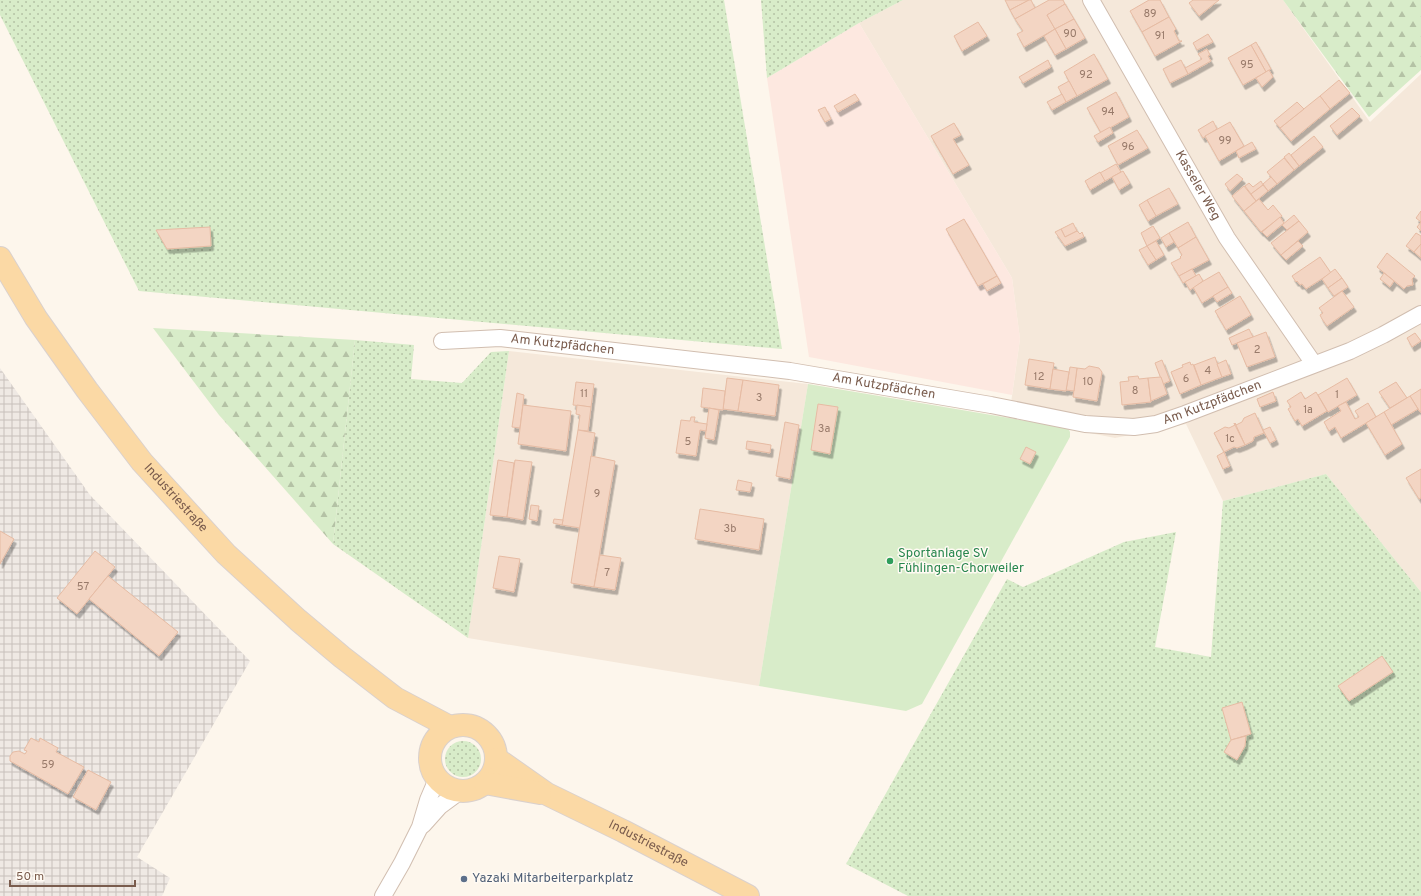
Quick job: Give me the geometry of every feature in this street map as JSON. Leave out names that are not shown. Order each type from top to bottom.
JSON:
[{"type":"main road","name":"Industriestraße","points":[[0,258],[36,318],[87,390],[142,462],[226,554],[259,586],[342,657],[395,698],[450,727]]},
{"type":"main road","name":"Industriestraße","points":[[395,698],[432,745]]},
{"type":"main road","points":[[463,725],[476,728],[487,735],[494,746],[497,759],[494,773],[485,783],[473,790],[459,792],[447,788],[437,780],[431,769],[429,757],[432,745],[440,734],[450,727],[463,725]]},
{"type":"main road","name":"Industriestraße","points":[[497,759],[547,794],[623,831],[748,896]]},
{"type":"main road","name":"Industriestraße","points":[[485,783],[547,794]]},
{"type":"street","name":"Kasseler Weg","points":[[1091,0],[1227,238],[1314,364]]},
{"type":"street","name":"Am Kutzpfädchen","points":[[442,341],[500,338],[790,370],[991,405],[1085,424],[1134,427],[1156,424],[1185,414],[1350,351],[1421,314]]},
{"type":"street","points":[[383,896],[420,827],[428,800],[437,780]]},
{"type":"street","points":[[420,827],[440,806],[459,792]]},
{"type":"shaded area","points":[[903,0],[1283,0],[1370,122],[1421,74],[1421,592],[1326,474],[1223,501],[1186,424],[1115,438],[1009,417],[1020,339],[1012,278],[859,23]]},
{"type":"shaded area","points":[[859,23],[1012,278],[1020,339],[1012,395],[809,357],[767,78]]},
{"type":"shaded area","points":[[509,351],[808,384],[759,686],[468,638]]},
{"type":"shaded area","points":[[0,368],[90,495],[250,661],[137,857],[170,878],[162,896],[0,896]]},
{"type":"green space","points":[[0,0],[724,0],[782,349],[139,291],[0,15]]},
{"type":"green space","points":[[761,0],[903,0],[859,23],[767,78]]},
{"type":"green space","points":[[1283,0],[1421,0],[1421,70],[1369,117]]},
{"type":"green space","points":[[153,328],[355,340],[333,544],[219,415]]},
{"type":"green space","points":[[355,340],[414,345],[411,379],[462,383],[491,352],[509,351],[468,638],[333,544]]},
{"type":"green space","name":"Sportanlage SV Fühlingen-Chorweiler","points":[[808,384],[1068,428],[1070,432],[1070,437],[922,704],[906,711],[759,686]]},
{"type":"green space","points":[[1326,474],[1421,592],[1421,896],[908,896],[846,864],[1007,579],[1023,587],[1124,542],[1176,532],[1155,647],[1211,657],[1223,501]]},
{"type":"green space","points":[[467,741],[476,746],[480,752],[480,766],[476,772],[467,777],[459,777],[450,772],[446,766],[445,755],[450,746],[456,742]]},
{"type":"building","points":[[1005,0],[1029,0],[1010,10]]},
{"type":"building","points":[[1031,0],[1035,8],[1015,19],[1010,10]]},
{"type":"building","points":[[1049,0],[1063,0],[1065,4],[1047,15],[1055,29],[1024,47],[1017,34],[1023,31],[1015,19]]},
{"type":"building","points":[[1149,0],[1160,0],[1169,17],[1142,32],[1130,11]]},
{"type":"building","points":[[1193,0],[1219,0],[1199,16],[1189,3]]},
{"type":"building","points":[[1065,4],[1074,19],[1055,29],[1047,15]]},
{"type":"building","points":[[1169,17],[1176,29],[1174,31],[1179,41],[1182,41],[1155,56],[1142,32]]},
{"type":"building","points":[[1074,19],[1085,38],[1066,49],[1055,29]]},
{"type":"building","points":[[978,22],[987,36],[962,51],[954,36]]},
{"type":"building","points":[[1055,29],[1066,49],[1055,55],[1044,36]]},
{"type":"building","points":[[1208,34],[1213,42],[1197,50],[1193,43]]},
{"type":"building","points":[[1256,42],[1271,69],[1266,72],[1251,45]]},
{"type":"building","points":[[1251,45],[1266,72],[1243,85],[1228,58]]},
{"type":"building","points":[[1207,49],[1210,55],[1208,56],[1211,61],[1188,74],[1185,68],[1202,59],[1198,54]]},
{"type":"building","points":[[1094,54],[1108,79],[1077,96],[1064,72]]},
{"type":"building","points":[[1048,60],[1051,67],[1023,83],[1019,77]]},
{"type":"building","points":[[1181,60],[1188,74],[1170,83],[1163,69]]},
{"type":"building","points":[[1269,70],[1273,77],[1262,87],[1256,78]]},
{"type":"building","points":[[1339,80],[1350,93],[1330,109],[1320,96]]},
{"type":"building","points":[[1069,81],[1077,96],[1066,102],[1058,87]]},
{"type":"building","points":[[1116,92],[1129,117],[1101,133],[1087,108]]},
{"type":"building","points":[[855,94],[859,100],[838,112],[834,106]]},
{"type":"building","points":[[1062,94],[1066,102],[1052,110],[1047,102]]},
{"type":"building","points":[[1320,96],[1330,109],[1291,141],[1280,128]]},
{"type":"building","points":[[1297,102],[1304,109],[1280,128],[1274,121]]},
{"type":"building","points":[[825,107],[831,119],[825,122],[818,110]]},
{"type":"building","points":[[1352,108],[1360,116],[1337,135],[1330,126]]},
{"type":"building","points":[[1213,121],[1217,129],[1203,138],[1198,130]]},
{"type":"building","points":[[1230,122],[1244,146],[1219,161],[1205,136]]},
{"type":"building","points":[[954,123],[961,135],[953,139],[969,165],[953,174],[931,136]]},
{"type":"building","points":[[1110,127],[1113,133],[1098,142],[1094,136]]},
{"type":"building","points":[[1137,130],[1148,148],[1118,165],[1108,146]]},
{"type":"building","points":[[1314,136],[1323,147],[1299,166],[1291,155]]},
{"type":"building","points":[[1252,142],[1256,149],[1239,158],[1236,151]]},
{"type":"building","points":[[1289,153],[1299,166],[1294,170],[1284,157]]},
{"type":"building","points":[[1284,158],[1294,170],[1277,184],[1267,172]]},
{"type":"building","points":[[1116,164],[1121,172],[1105,181],[1100,173]]},
{"type":"building","points":[[1123,171],[1130,183],[1119,190],[1112,177]]},
{"type":"building","points":[[1100,172],[1105,181],[1090,190],[1085,181]]},
{"type":"building","points":[[1237,174],[1243,179],[1230,191],[1225,184]]},
{"type":"building","points":[[1271,177],[1277,184],[1268,191],[1263,184]]},
{"type":"building","points":[[1261,181],[1263,185],[1251,194],[1245,186],[1249,183],[1253,187]]},
{"type":"building","points":[[1263,185],[1268,191],[1256,201],[1251,194]]},
{"type":"building","points":[[1244,186],[1256,201],[1244,211],[1232,196]]},
{"type":"building","points":[[1169,188],[1178,204],[1156,216],[1147,200]]},
{"type":"building","points":[[1259,199],[1268,210],[1273,205],[1282,216],[1261,232],[1244,211]]},
{"type":"building","points":[[1147,200],[1156,216],[1148,221],[1139,205]]},
{"type":"building","points":[[1421,211],[1421,222],[1416,218]]},
{"type":"building","points":[[1294,215],[1299,221],[1287,230],[1282,225]]},
{"type":"building","points":[[1280,217],[1284,223],[1267,237],[1262,232]]},
{"type":"building","points":[[964,219],[997,276],[978,286],[946,229]]},
{"type":"building","points":[[1299,221],[1308,232],[1281,255],[1271,243]]},
{"type":"building","points":[[1188,222],[1196,237],[1178,248],[1169,233]]},
{"type":"building","points":[[1421,222],[1421,231],[1417,227]]},
{"type":"building","points":[[1073,223],[1077,231],[1065,237],[1061,229]]},
{"type":"building","points":[[1153,226],[1160,238],[1147,246],[1141,233]]},
{"type":"building","points":[[210,227],[211,246],[167,249],[156,230]]},
{"type":"building","points":[[1061,229],[1065,237],[1077,231],[1080,234],[1082,232],[1084,237],[1065,246],[1055,232]]},
{"type":"building","points":[[1169,233],[1174,242],[1166,247],[1161,238]]},
{"type":"building","points":[[1416,233],[1421,236],[1421,244],[1414,252],[1406,246]]},
{"type":"building","points":[[1196,237],[1209,260],[1179,276],[1171,263],[1181,258],[1180,257],[1182,255],[1178,248]]},
{"type":"building","points":[[1156,241],[1164,255],[1156,260],[1147,246]]},
{"type":"building","points":[[1298,241],[1303,246],[1286,260],[1281,255]]},
{"type":"building","points":[[1421,244],[1421,258],[1414,252]]},
{"type":"building","points":[[1147,246],[1156,260],[1148,265],[1139,250]]},
{"type":"building","points":[[1387,253],[1415,276],[1412,279],[1413,285],[1407,286],[1404,289],[1377,267]]},
{"type":"building","points":[[1320,257],[1331,273],[1306,289],[1302,284],[1300,285],[1297,281],[1296,282],[1292,276]]},
{"type":"building","points":[[1192,269],[1196,276],[1183,283],[1179,276]]},
{"type":"building","points":[[1335,269],[1342,278],[1328,288],[1322,279]]},
{"type":"building","points":[[1219,272],[1228,287],[1202,303],[1193,287]]},
{"type":"building","points":[[1384,273],[1394,281],[1390,287],[1380,279]]},
{"type":"building","points":[[1199,274],[1203,281],[1190,290],[1185,282]]},
{"type":"building","points":[[997,276],[1001,283],[987,291],[983,284]]},
{"type":"building","points":[[1342,278],[1348,287],[1334,296],[1328,288]]},
{"type":"building","points":[[1228,287],[1232,293],[1217,302],[1213,296]]},
{"type":"building","points":[[1342,291],[1354,307],[1327,326],[1320,315],[1323,313],[1319,308]]},
{"type":"building","points":[[1240,296],[1251,315],[1226,330],[1215,311]]},
{"type":"building","points":[[1249,329],[1253,337],[1232,345],[1229,338]]},
{"type":"building","points":[[1266,332],[1275,357],[1247,367],[1237,343]]},
{"type":"building","points":[[1415,333],[1421,341],[1412,347],[1407,338]]},
{"type":"building","points":[[1215,357],[1222,377],[1201,385],[1194,365]]},
{"type":"building","points":[[1029,359],[1054,363],[1050,389],[1025,385]]},
{"type":"building","points":[[1162,360],[1170,381],[1163,384],[1155,363]]},
{"type":"building","points":[[1226,360],[1231,374],[1222,377],[1217,364]]},
{"type":"building","points":[[1190,362],[1191,365],[1193,364],[1201,385],[1180,394],[1171,372]]},
{"type":"building","points":[[1089,366],[1099,368],[1102,372],[1097,401],[1073,397],[1077,368],[1085,369]]},
{"type":"building","points":[[1070,367],[1077,368],[1074,391],[1066,390]]},
{"type":"building","points":[[1053,369],[1069,372],[1066,391],[1050,389]]},
{"type":"building","points":[[1138,376],[1139,379],[1148,378],[1151,402],[1122,405],[1120,382],[1129,381],[1128,377]]},
{"type":"building","points":[[1161,377],[1167,394],[1151,401],[1148,378]]},
{"type":"building","points":[[727,378],[743,380],[738,411],[723,409]]},
{"type":"building","points":[[1347,378],[1357,395],[1328,412],[1318,395]]},
{"type":"building","points":[[743,380],[779,385],[775,416],[738,411]]},
{"type":"building","points":[[576,382],[594,384],[591,407],[573,405]]},
{"type":"building","points":[[1396,382],[1407,398],[1390,408],[1379,392]]},
{"type":"building","points":[[703,388],[725,391],[723,410],[701,407]]},
{"type":"building","points":[[1421,389],[1421,412],[1420,412],[1410,396]]},
{"type":"building","points":[[1273,392],[1276,401],[1260,407],[1257,399]]},
{"type":"building","points":[[1301,392],[1305,399],[1316,392],[1327,411],[1302,426],[1298,419],[1295,421],[1288,409],[1291,407],[1287,401]]},
{"type":"building","points":[[517,393],[524,395],[520,428],[512,427]]},
{"type":"building","points":[[1410,396],[1418,409],[1391,425],[1384,412]]},
{"type":"building","points":[[1346,402],[1355,419],[1359,417],[1355,411],[1368,403],[1376,417],[1341,438],[1335,427],[1329,431],[1324,422],[1341,411],[1338,406]]},
{"type":"building","points":[[818,404],[838,407],[830,454],[811,450]]},
{"type":"building","points":[[523,405],[571,411],[566,451],[518,444]]},
{"type":"building","points":[[577,405],[591,407],[588,431],[578,430],[580,415],[576,414]]},
{"type":"building","points":[[709,408],[719,410],[714,440],[705,438]]},
{"type":"building","points":[[1384,412],[1402,444],[1385,455],[1366,423]]},
{"type":"building","points":[[1255,413],[1264,433],[1254,437],[1253,441],[1245,445],[1235,423],[1236,425],[1242,422],[1244,418]]},
{"type":"building","points":[[691,417],[695,417],[694,422],[707,424],[706,431],[700,430],[696,456],[676,453],[681,420],[690,421]]},
{"type":"building","points":[[785,422],[799,425],[790,479],[776,476]]},
{"type":"building","points":[[1235,425],[1245,445],[1237,448],[1234,447],[1224,452],[1214,433],[1225,427],[1229,428]]},
{"type":"building","points":[[1270,427],[1276,440],[1270,443],[1263,430]]},
{"type":"building","points":[[578,430],[595,433],[580,528],[562,525]]},
{"type":"building","points":[[747,441],[771,445],[770,453],[746,449]]},
{"type":"building","points":[[1026,447],[1036,452],[1030,464],[1020,459]]},
{"type":"building","points":[[1224,452],[1230,466],[1223,469],[1217,456]]},
{"type":"building","points":[[591,456],[615,461],[594,587],[571,583]]},
{"type":"building","points":[[498,460],[514,463],[507,517],[490,515]]},
{"type":"building","points":[[515,460],[532,462],[523,520],[507,517]]},
{"type":"building","points":[[1421,469],[1421,498],[1419,499],[1406,478]]},
{"type":"building","points":[[738,480],[752,483],[750,492],[736,490]]},
{"type":"building","points":[[531,505],[539,506],[537,521],[529,519]]},
{"type":"building","points":[[700,509],[764,519],[759,550],[695,539]]},
{"type":"building","points":[[554,519],[563,520],[562,525],[553,523]]},
{"type":"building","points":[[0,531],[14,539],[0,564]]},
{"type":"building","points":[[95,551],[115,567],[77,614],[57,598]]},
{"type":"building","points":[[600,555],[621,558],[615,590],[594,587]]},
{"type":"building","points":[[499,556],[520,559],[514,592],[493,588]]},
{"type":"building","points":[[108,576],[178,632],[159,656],[89,599]]},
{"type":"building","points":[[1382,656],[1393,672],[1349,701],[1338,686]]},
{"type":"building","points":[[1242,702],[1251,734],[1231,740],[1222,708]]},
{"type":"building","points":[[1246,736],[1245,746],[1237,760],[1224,752],[1231,740]]},
{"type":"building","points":[[31,738],[39,742],[40,738],[58,748],[56,752],[84,767],[68,794],[10,761],[10,756],[13,752],[19,751],[25,754],[27,751],[24,750]]},
{"type":"building","points":[[88,770],[111,782],[96,810],[73,797]]},
{"type":"place","name":"Sportanlage SV Fühlingen-Chorweiler","points":[[890,561]]},
{"type":"place","name":"Yazaki Mitarbeiterparkplatz","points":[[464,879]]}]
